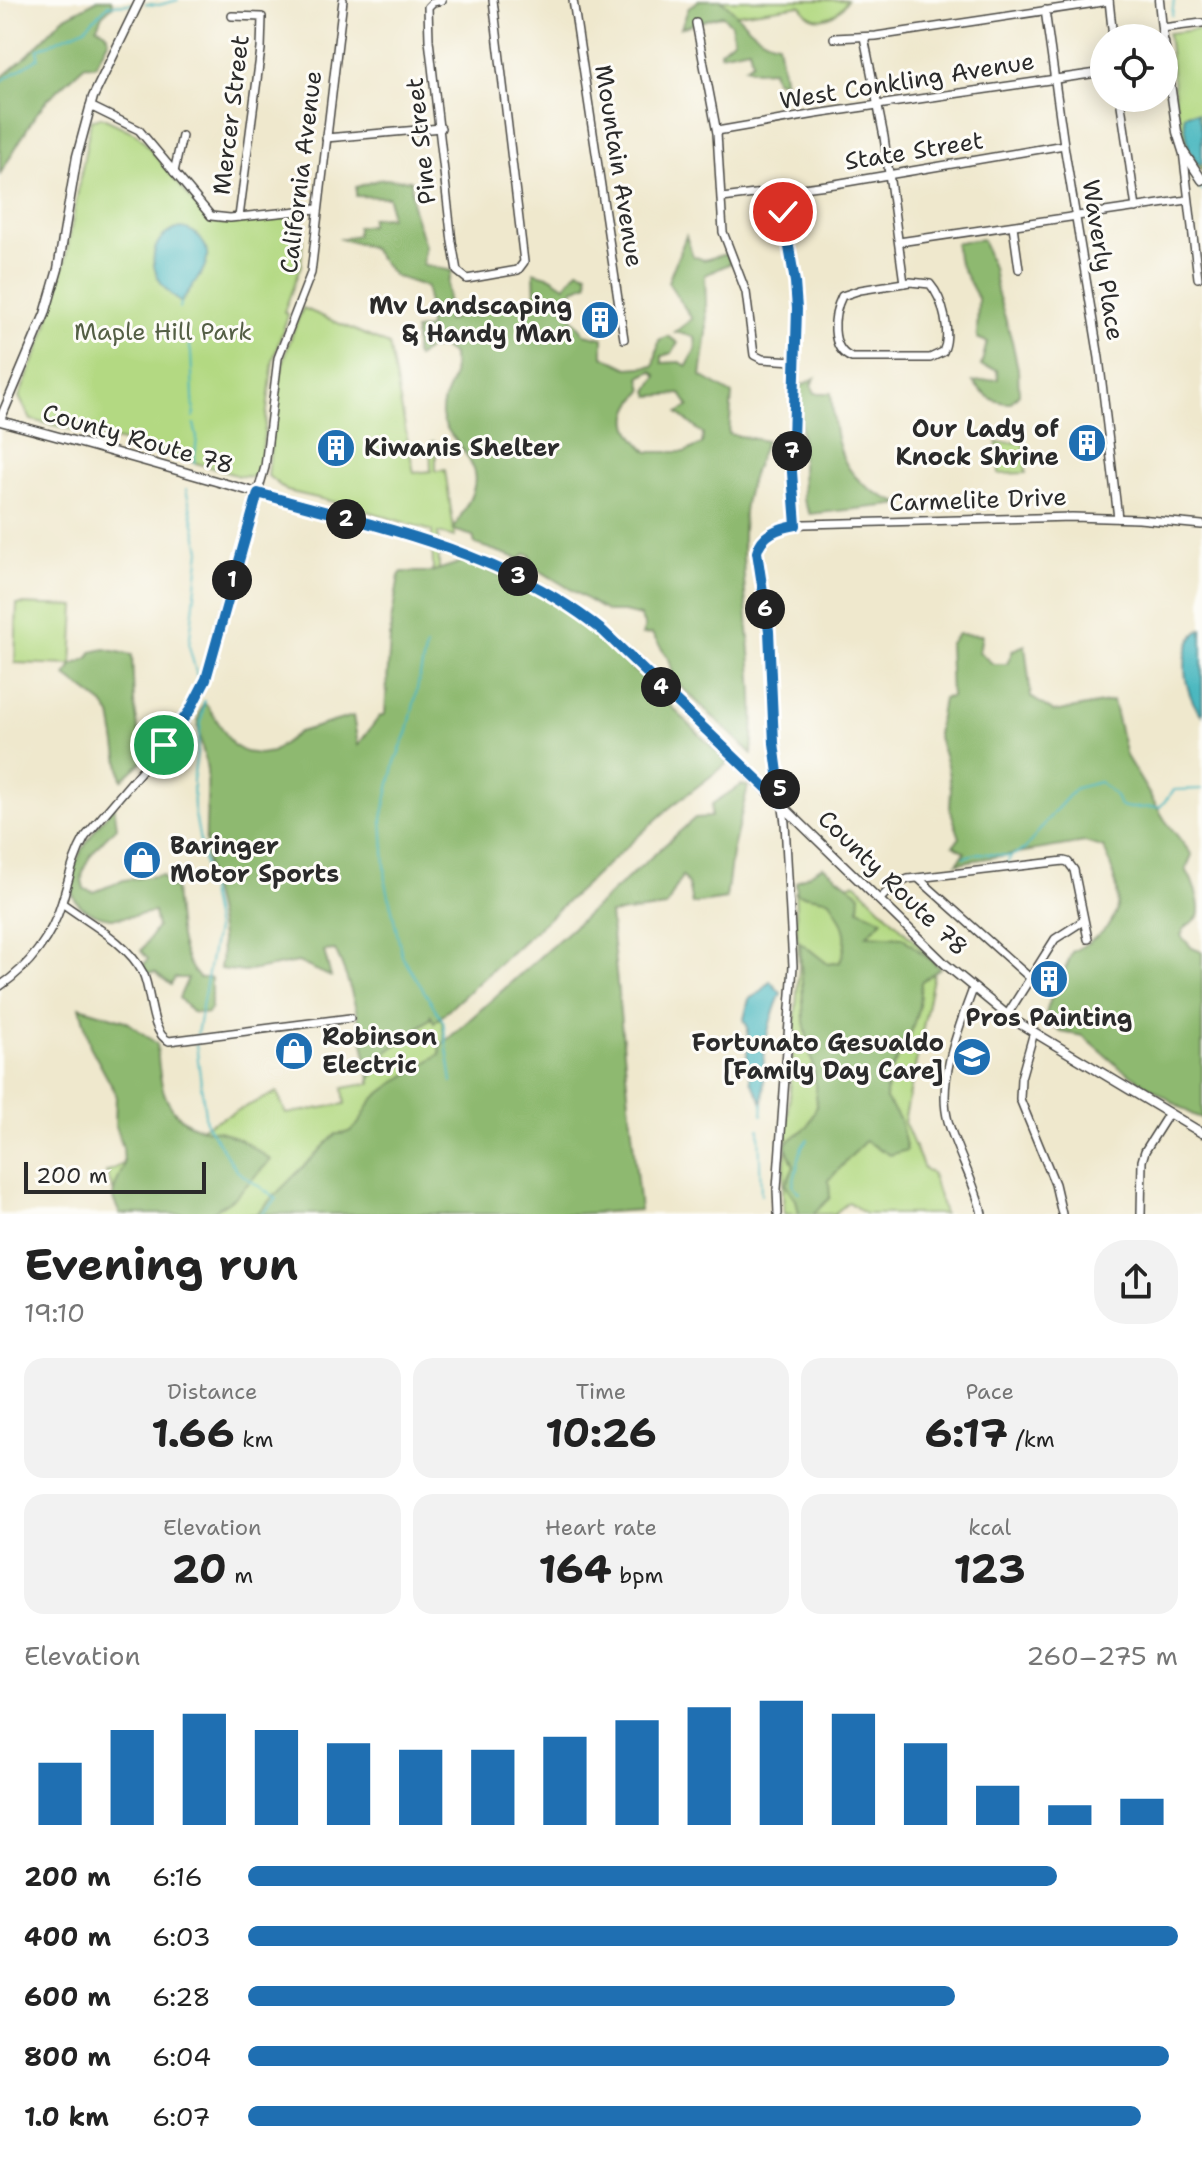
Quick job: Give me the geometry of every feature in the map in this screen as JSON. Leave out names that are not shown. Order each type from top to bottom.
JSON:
[{"type":"street","points":[[0,420],[45,314],[58,269],[77,156],[90,106],[140,0]]},
{"type":"street","name":"California Avenue","points":[[0,986],[17,974],[50,930],[62,903],[71,866],[85,837],[164,745],[202,690],[258,493],[267,451],[275,371],[287,329],[309,281],[343,0]]},
{"type":"street","name":"Pine Street","points":[[442,0],[430,4],[427,10],[429,40],[452,242],[459,275],[467,279],[522,268],[521,231],[493,0]]},
{"type":"street","name":"Mountain Avenue","points":[[573,0],[624,339]]},
{"type":"street","points":[[834,38],[864,37],[1109,0],[1112,24]]},
{"type":"street","points":[[1159,0],[1162,24]]},
{"type":"street","name":"Waverly Place","points":[[1045,10],[1101,371],[1118,518]]},
{"type":"street","name":"Mercer Street","points":[[232,16],[262,17],[261,49],[239,217]]},
{"type":"street","points":[[696,23],[717,131],[723,232],[746,292],[754,355],[762,359],[794,361]]},
{"type":"street","points":[[1178,31],[1202,23]]},
{"type":"street","points":[[864,37],[878,105],[904,283]]},
{"type":"street","name":"West Conkling Avenue","points":[[717,131],[1090,74]]},
{"type":"street","points":[[90,106],[139,130],[207,213],[220,218],[317,209]]},
{"type":"street","points":[[1122,112],[1136,208]]},
{"type":"street","points":[[1174,112],[1183,151],[1198,278]]},
{"type":"street","points":[[326,138],[441,128]]},
{"type":"street","points":[[174,172],[182,136]]},
{"type":"street","name":"State Street","points":[[722,198],[889,175],[1064,145]]},
{"type":"street","points":[[1183,151],[1202,180]]},
{"type":"street","points":[[781,189],[797,295],[792,472],[796,525]]},
{"type":"street","points":[[899,242],[1187,200]]},
{"type":"street","points":[[1013,226],[1019,269]]},
{"type":"street","points":[[924,282],[937,292],[947,340],[943,352],[930,358],[852,358],[842,353],[837,346],[836,335],[837,307],[842,296],[904,283],[924,282]]},
{"type":"street","name":"County Route 78","points":[[0,420],[457,551],[534,584],[603,631],[973,989],[1034,1032],[1202,1133]]},
{"type":"street","name":"Carmelite Drive","points":[[782,803],[774,743],[769,631],[757,557],[759,543],[768,535],[796,525],[1118,518],[1202,525]]},
{"type":"street","points":[[778,1214],[777,1189],[793,966],[782,803]]},
{"type":"street","points":[[879,900],[897,884],[918,878],[1064,861],[1071,865],[1088,939]]},
{"type":"street","points":[[918,878],[1029,977]]},
{"type":"street","points":[[62,903],[116,943],[136,963],[146,981],[158,1033],[164,1040],[175,1042],[350,1018]]},
{"type":"street","points":[[1007,1015],[1055,939],[1083,921]]},
{"type":"street","points":[[973,989],[946,1079],[944,1100],[948,1122],[982,1214]]},
{"type":"street","points":[[1034,1032],[1021,1078],[1020,1099],[1055,1184],[1062,1214]]},
{"type":"street","points":[[1141,1214],[1142,1161],[1169,1113]]},
{"type":"green space","points":[[98,0],[111,0],[113,5],[102,15],[97,27],[106,32],[109,39],[95,66],[85,65],[47,100],[0,174],[0,79],[63,18]]},
{"type":"green space","points":[[699,0],[847,0],[837,12],[824,18],[811,16],[801,5],[702,19]]},
{"type":"green space","points":[[699,0],[721,0],[754,32],[778,43],[785,83],[775,80],[772,70],[756,71],[745,67],[752,62],[749,48],[720,54],[734,39],[731,24],[722,15],[681,28],[689,7]]},
{"type":"green space","points":[[1202,29],[1202,171],[1192,157],[1180,124],[1178,32]]},
{"type":"green space","name":"Maple Hill Park","points":[[101,117],[142,139],[208,220],[222,224],[304,217],[301,265],[284,312],[288,315],[273,360],[259,477],[239,476],[140,446],[31,420],[19,397],[44,336],[65,262],[91,120]]},
{"type":"green space","points":[[381,179],[411,180],[413,209],[425,246],[423,265],[452,271],[448,283],[447,321],[459,316],[478,316],[483,307],[535,299],[534,272],[551,277],[565,286],[578,270],[587,273],[588,283],[573,289],[569,314],[585,334],[603,338],[603,356],[628,368],[654,366],[659,340],[668,336],[678,343],[672,353],[662,356],[662,363],[680,362],[687,366],[696,349],[695,337],[675,332],[692,319],[668,282],[686,236],[693,256],[704,260],[726,254],[731,263],[705,275],[707,333],[701,376],[732,394],[729,434],[766,441],[749,485],[744,512],[744,573],[753,694],[752,754],[675,681],[669,660],[652,634],[642,635],[645,626],[640,616],[608,612],[534,567],[530,555],[524,554],[520,559],[475,544],[473,536],[453,530],[471,495],[475,477],[467,455],[447,429],[442,415],[453,377],[453,355],[442,347],[429,349],[417,357],[415,354],[415,330],[429,328],[427,287],[394,276],[370,247],[341,239],[357,235],[357,227],[370,225],[371,218],[390,217],[389,197],[356,196],[356,187]],"holes":[[[652,371],[657,376],[648,391],[650,396],[681,394],[689,406],[678,413],[703,434],[702,444],[685,452],[648,452],[634,437],[628,415],[643,391],[640,377]]]},
{"type":"green space","points":[[982,239],[993,268],[1018,369],[1019,394],[1010,403],[989,397],[973,382],[998,379],[997,370],[981,366],[987,342],[977,338],[978,298],[959,263],[955,243]]},
{"type":"green space","points":[[303,308],[389,345],[414,473],[431,471],[430,443],[433,441],[436,443],[436,471],[445,470],[455,537],[438,533],[439,567],[426,697],[412,938],[442,1021],[451,1083],[491,1214],[123,1214],[106,1172],[277,1092],[286,1114],[345,1104],[343,1088],[371,1083],[353,947],[420,698],[433,567],[432,531],[347,505],[287,491],[268,476],[282,370]]},
{"type":"green space","points":[[815,378],[811,385],[815,393],[831,393],[840,448],[854,476],[866,487],[903,504],[810,514],[803,500],[800,386]]},
{"type":"green space","points":[[1024,442],[1026,473],[999,474],[997,443]]},
{"type":"green space","points":[[465,561],[520,583],[569,612],[648,683],[728,763],[668,809],[434,1023],[430,1014],[431,1018],[388,1051],[370,1080],[353,997],[335,950],[324,951],[331,977],[298,962],[244,972],[220,969],[220,930],[206,853],[207,771],[198,721],[203,704],[207,705],[233,745],[245,752],[259,754],[272,752],[299,732],[353,716],[358,745],[379,717],[385,714],[391,622],[399,576],[402,572],[431,572]]},
{"type":"green space","points":[[17,604],[75,606],[72,665],[15,663]]},
{"type":"green space","points":[[958,634],[982,635],[979,652],[993,664],[1007,664],[1013,650],[1025,645],[1031,697],[1054,712],[1113,701],[1126,756],[1165,820],[1192,855],[1186,869],[1196,893],[1199,912],[1181,936],[1192,948],[1202,952],[1202,1118],[1119,1067],[1083,1036],[1061,1032],[1045,1020],[1072,952],[1112,921],[1118,897],[1104,848],[1085,842],[957,863],[965,852],[953,845],[960,838],[950,809],[947,765],[937,734],[943,698],[951,697],[949,644]]},
{"type":"green space","points":[[105,649],[132,655],[134,702],[143,761],[122,780],[111,715],[103,704],[66,676],[72,665],[89,658],[91,652]]},
{"type":"green space","points":[[741,785],[748,786],[732,853],[726,899],[692,904],[688,884],[682,876],[666,907],[610,914],[640,1210],[575,1214],[256,1214],[336,1134],[355,1128],[376,1096],[440,1054],[439,1047],[695,818],[711,817],[712,804]]},
{"type":"green space","points":[[114,805],[117,827],[86,863],[82,881],[84,889],[94,892],[124,880],[162,875],[168,886],[175,889],[186,959],[199,978],[211,978],[211,1008],[207,1014],[192,1012],[179,998],[188,978],[175,978],[171,985],[155,972],[147,973],[142,967],[148,959],[141,951],[157,927],[154,912],[111,918],[89,911],[76,900],[71,888],[78,858]]},
{"type":"green space","points":[[823,866],[860,894],[859,909],[883,920],[867,935],[902,937],[940,968],[921,982],[919,1006],[911,1033],[887,1078],[886,1099],[900,1120],[907,1150],[890,1155],[865,1141],[829,1180],[830,1198],[813,1214],[799,1214],[796,1200],[785,1185],[794,1166],[785,1144],[808,1126],[817,1105],[804,1022],[800,942],[828,964],[840,962],[845,944],[842,923],[830,900],[797,894],[796,882]]},
{"type":"green space","points":[[856,883],[936,963],[904,1122],[924,1168],[932,1174],[944,1214],[865,1214],[849,1202],[834,1214],[784,1214],[783,1190],[799,967],[795,892]]},
{"type":"green space","points":[[80,1007],[126,1021],[157,1044],[163,1090],[167,1101],[181,1118],[197,1127],[234,1136],[271,1160],[235,1197],[209,1214],[120,1214],[113,1199],[124,1165],[123,1148],[115,1126],[116,1094],[90,1046]]},
{"type":"water","points":[[1190,113],[1198,113],[1202,131],[1202,163],[1199,165],[1189,149],[1184,119]]},
{"type":"water","points":[[181,228],[190,230],[200,238],[207,257],[201,274],[181,303],[162,284],[154,258],[158,242],[171,231]]},
{"type":"water","points":[[1202,629],[1202,715],[1190,696],[1185,670],[1188,646]]},
{"type":"water","points":[[770,981],[781,993],[765,1046],[763,1103],[751,1081],[747,1057],[748,1028],[744,1019],[749,999],[761,992]]},
{"type":"waterway","points":[[146,4],[159,5],[178,0]]},
{"type":"waterway","points":[[1172,15],[1174,0]]},
{"type":"waterway","points":[[0,82],[38,58],[38,49],[85,28],[108,5],[132,4]]},
{"type":"waterway","points":[[1193,177],[1202,191]]},
{"type":"waterway","points":[[180,308],[181,303]]},
{"type":"waterway","points":[[187,332],[194,417]]},
{"type":"waterway","points":[[194,424],[197,438],[194,463]]},
{"type":"waterway","points":[[186,489],[200,550],[189,646],[199,684]]},
{"type":"waterway","points":[[426,647],[408,731],[395,762],[382,818],[386,882],[402,956],[443,1021],[452,1082]]},
{"type":"waterway","points":[[197,1034],[216,929],[194,809],[193,780],[204,701]]},
{"type":"waterway","points":[[1007,863],[1011,856],[1025,849],[1076,788],[1100,782],[1116,796],[1120,806],[1130,808],[1160,807],[1174,790],[1202,789]]},
{"type":"waterway","points":[[964,857],[979,853],[1010,856]]},
{"type":"waterway","points":[[196,1044],[206,1123],[237,1171],[277,1199],[261,1214]]},
{"type":"waterway","points":[[762,1115],[763,1103]]},
{"type":"waterway","points":[[759,1129],[761,1195]]},
{"type":"waterway","points":[[799,1193],[793,1185],[802,1146],[808,1139]]},
{"type":"place","name":"Mv Landscaping & Handy Man","points":[[600,320]]},
{"type":"place","name":"Our Lady of Knock Shrine","points":[[1087,443]]},
{"type":"place","name":"Kiwanis Shelter","points":[[336,448]]},
{"type":"place","name":"Baringer Motor Sports","points":[[142,860]]},
{"type":"place","name":"Pros Painting","points":[[1049,979]]},
{"type":"place","name":"Robinson Electric","points":[[294,1051]]},
{"type":"place","name":"Fortunato Gesualdo [Family Day Care]","points":[[972,1057]]},
{"type":"route","points":[[164,745],[202,690],[258,493],[457,551],[534,584],[603,631],[782,803],[772,717],[769,631],[757,552],[763,538],[796,525],[792,472],[797,309],[783,212]]}]
